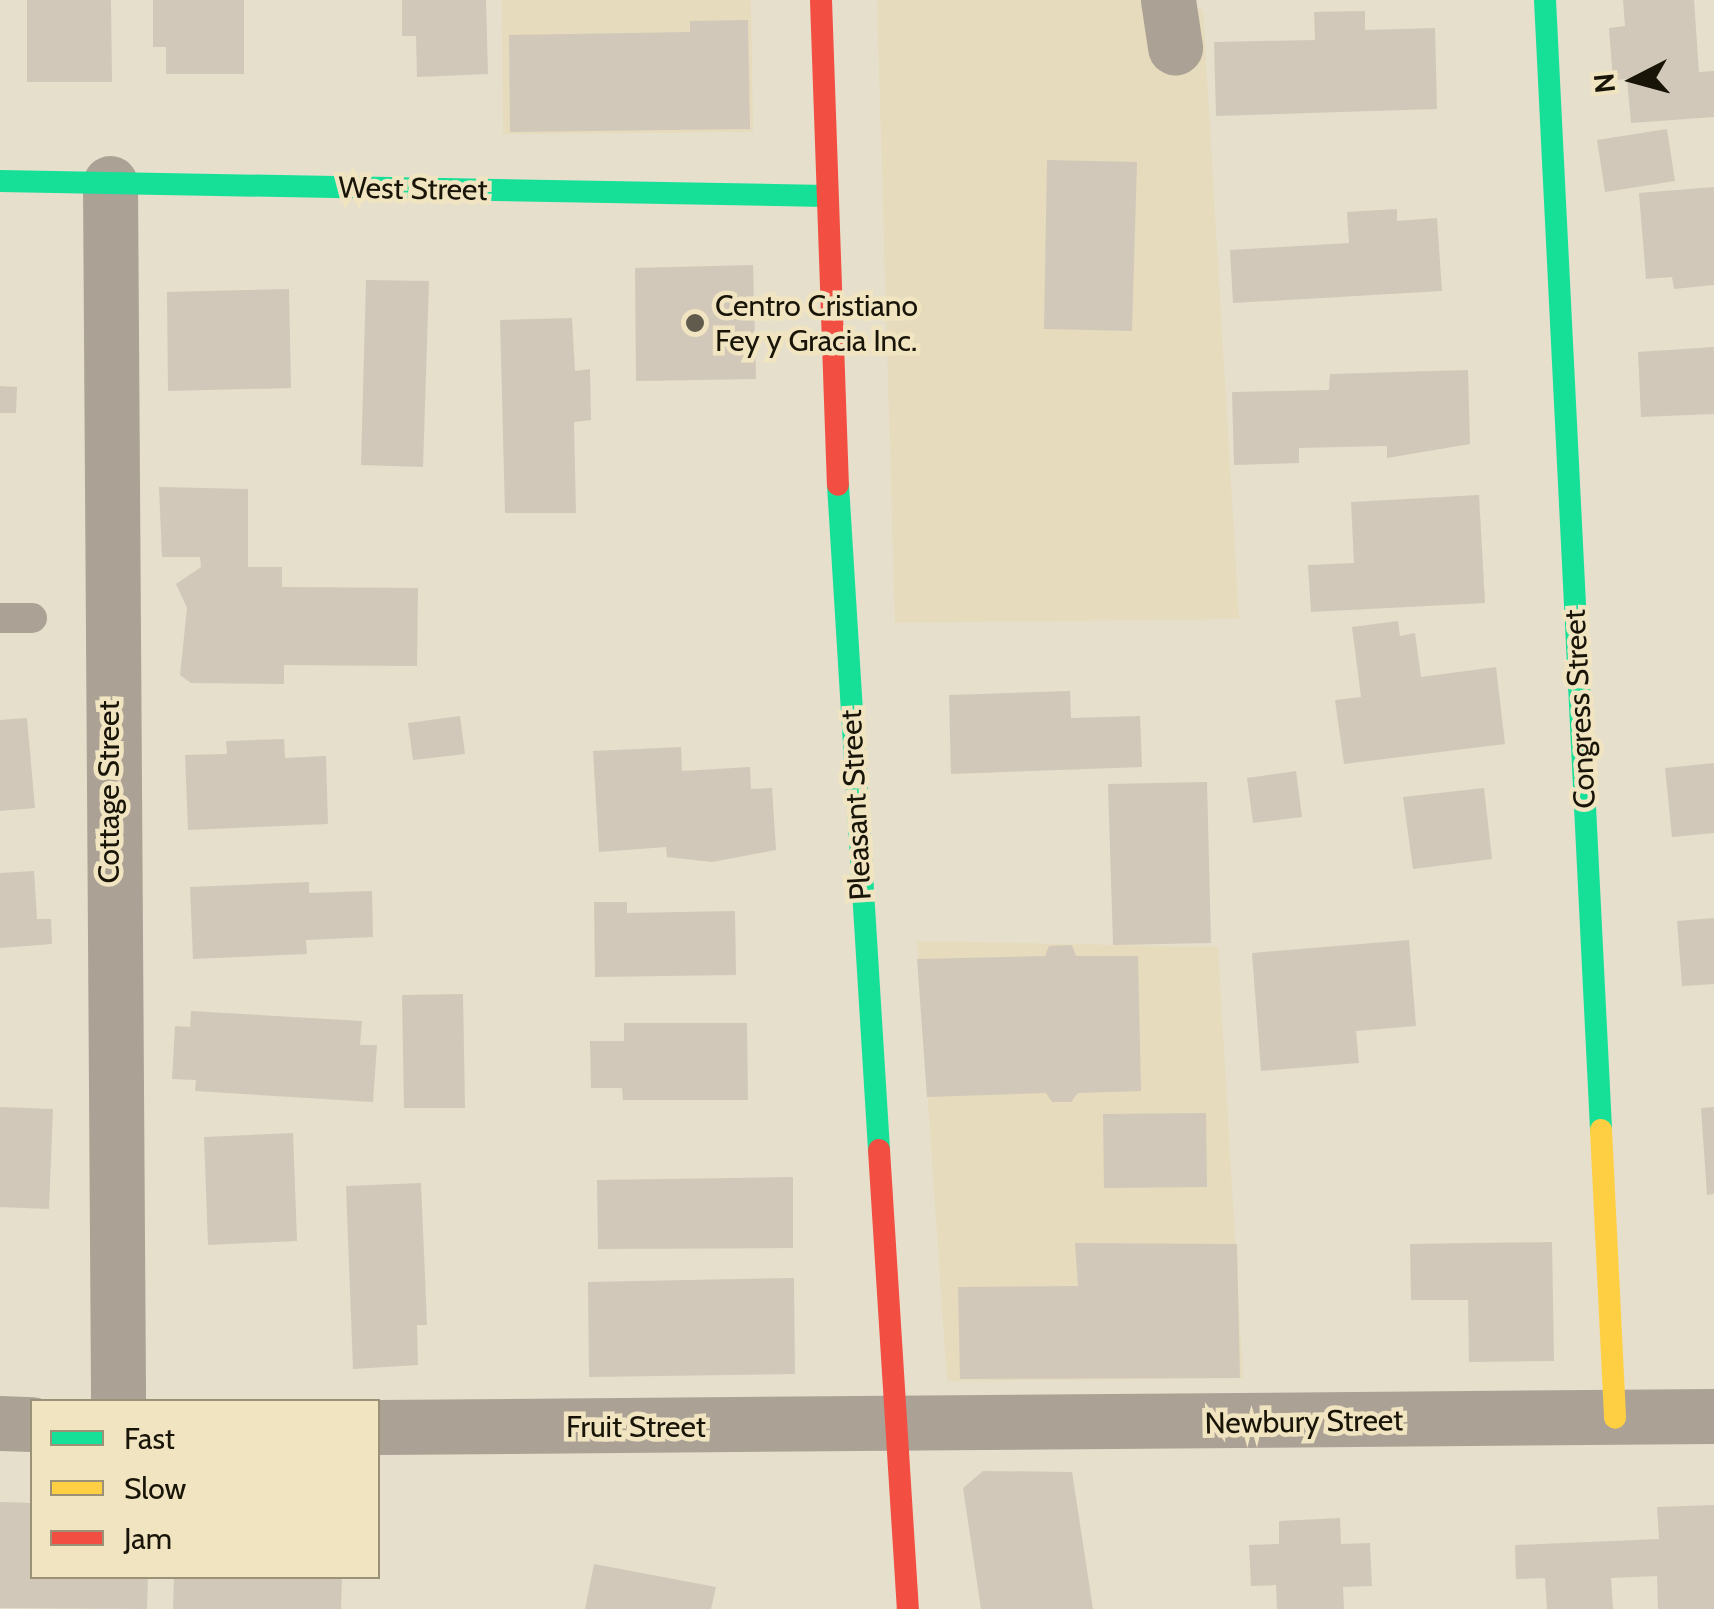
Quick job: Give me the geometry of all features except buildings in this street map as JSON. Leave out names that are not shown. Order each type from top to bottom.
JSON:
[{"type":"street","name":"Pleasant Street","points":[[821,0],[826,196],[894,1428],[908,1609]]},
{"type":"street","name":"Congress Street","points":[[1544,0],[1615,1418]]},
{"type":"street","name":"West Street","points":[[0,181],[826,196]]},
{"type":"street","name":"Cottage Street","points":[[110,183],[118,1399]]},
{"type":"street","name":"Newbury Street","points":[[894,1428],[1714,1416]]},
{"type":"street","points":[[0,1423],[30,1424]]},
{"type":"street","name":"Fruit Street","points":[[380,1427],[894,1428]]},
{"type":"lane","points":[[0,618],[32,618]]},
{"type":"shaded area","points":[[502,0],[751,0],[753,132],[503,134]]},
{"type":"shaded area","points":[[877,0],[1179,0],[1203,10],[1239,619],[895,623]]},
{"type":"shaded area","points":[[917,941],[1218,947],[1243,1378],[947,1381]]},
{"type":"traffic: fast","points":[[1545,0],[1601,1130]]},
{"type":"traffic: fast","points":[[0,181],[826,196]]},
{"type":"traffic: fast","points":[[838,485],[879,1150]]},
{"type":"traffic: slow","points":[[1601,1130],[1615,1418]]},
{"type":"traffic: jam","points":[[821,0],[838,485]]},
{"type":"traffic: jam","points":[[879,1150],[908,1609]]},
{"type":"place","name":"Centro Cristiano Fey y Gracia Inc.","points":[[695,323]]}]
